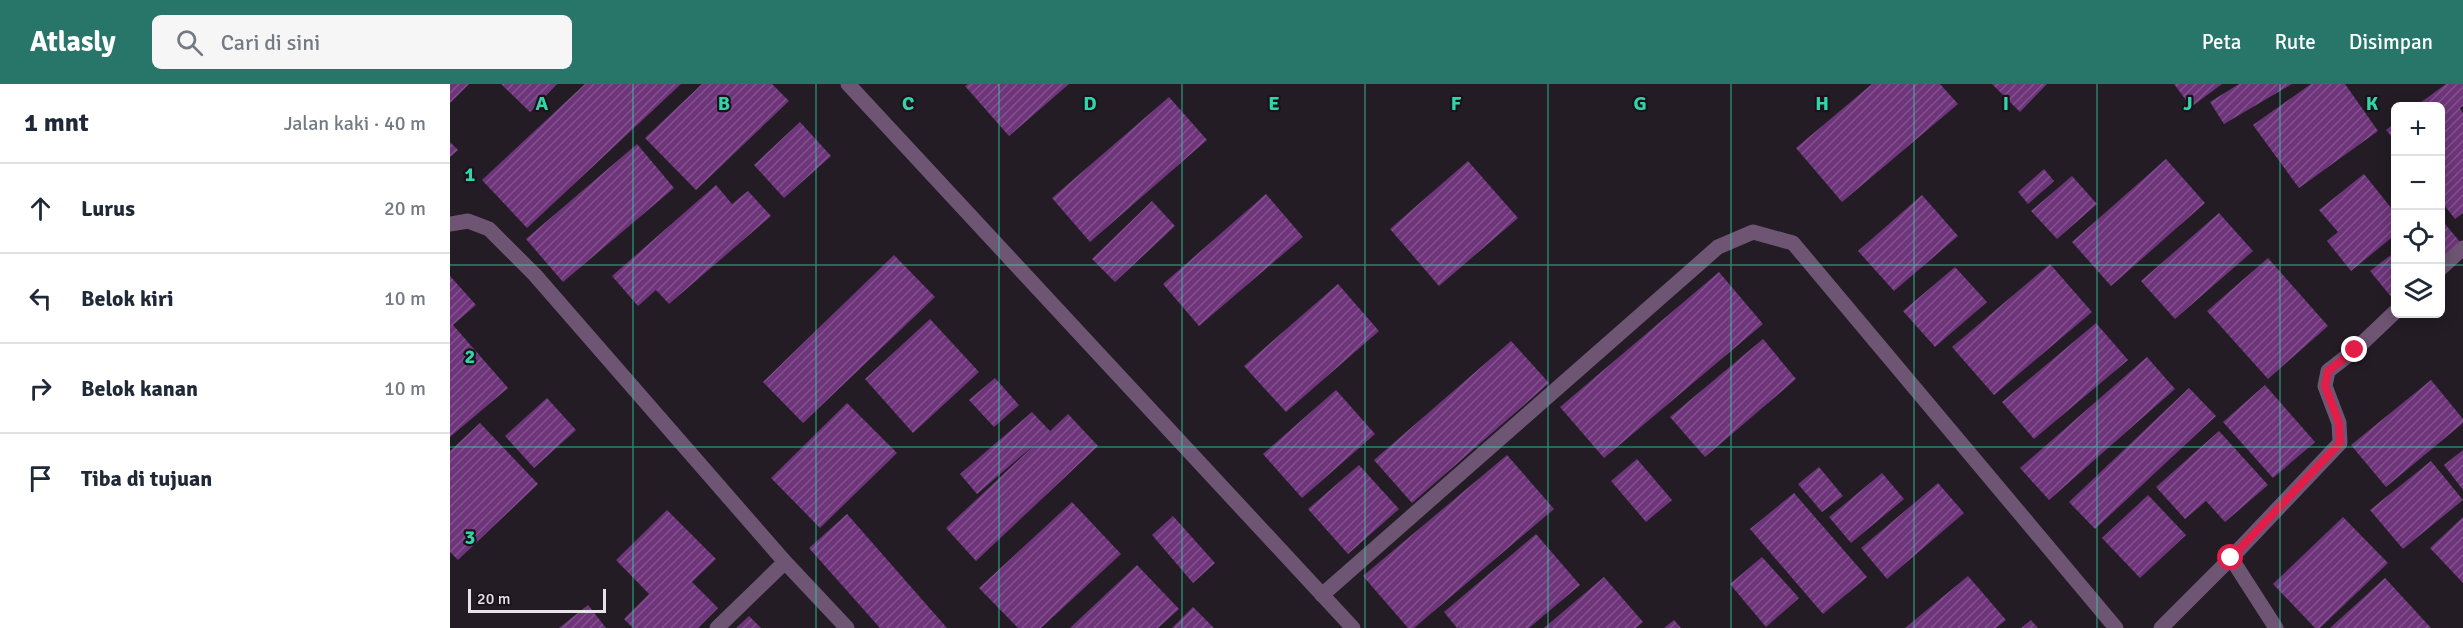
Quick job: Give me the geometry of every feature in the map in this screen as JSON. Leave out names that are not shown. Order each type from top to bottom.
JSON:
[{"type":"street","points":[[848,84],[1353,628]]},
{"type":"street","points":[[450,224],[468,221],[489,230],[528,267],[785,562],[847,628]]},
{"type":"street","points":[[1322,595],[1718,247],[1753,232],[1793,243],[2116,628]]},
{"type":"street","points":[[2445,264],[2463,248]]},
{"type":"street","points":[[2161,628],[2340,443],[2339,423],[2325,386],[2328,371],[2391,317]]},
{"type":"street","points":[[2231,558],[2276,628]]},
{"type":"street","points":[[717,628],[785,562]]},
{"type":"building","points":[[450,84],[469,84],[450,103]]},
{"type":"building","points":[[501,84],[557,84],[530,112]]},
{"type":"building","points":[[585,84],[681,84],[527,228],[482,180]]},
{"type":"building","points":[[702,84],[772,84],[789,101],[696,190],[645,138]]},
{"type":"building","points":[[968,84],[1069,84],[1009,136],[965,86]]},
{"type":"building","points":[[1872,84],[1940,84],[1958,104],[1842,202],[1796,148]]},
{"type":"building","points":[[1992,84],[2047,84],[2020,112]]},
{"type":"building","points":[[2174,84],[2222,84],[2191,107]]},
{"type":"building","points":[[2239,84],[2292,84],[2224,124],[2210,102]]},
{"type":"building","points":[[2311,84],[2345,84],[2378,131],[2299,188],[2253,125]]},
{"type":"building","points":[[2446,84],[2463,84],[2463,106],[2460,108],[2463,113],[2463,213],[2455,219],[2445,206],[2445,102],[2421,102]]},
{"type":"building","points":[[1169,97],[1207,140],[1090,242],[1052,198]]},
{"type":"building","points":[[800,122],[831,156],[784,198],[754,165]]},
{"type":"building","points":[[2391,126],[2391,136],[2386,130]]},
{"type":"building","points":[[450,142],[458,150],[450,157]]},
{"type":"building","points":[[637,144],[674,188],[563,282],[526,239]]},
{"type":"building","points":[[2166,159],[2205,203],[2111,286],[2072,242]]},
{"type":"building","points":[[1468,161],[1518,218],[1439,286],[1390,229]]},
{"type":"building","points":[[2044,169],[2054,181],[2028,204],[2018,192]]},
{"type":"building","points":[[2364,174],[2391,208],[2391,238],[2351,271],[2327,241],[2338,232],[2319,210]]},
{"type":"building","points":[[2072,176],[2097,204],[2057,239],[2031,211]]},
{"type":"building","points":[[716,185],[732,204],[748,191],[771,216],[669,304],[656,290],[638,306],[612,276]]},
{"type":"building","points":[[1266,194],[1303,237],[1199,326],[1163,284]]},
{"type":"building","points":[[1922,195],[1958,236],[1894,291],[1858,251]]},
{"type":"building","points":[[1152,201],[1175,226],[1115,282],[1092,259]]},
{"type":"building","points":[[2219,213],[2253,251],[2175,319],[2141,281]]},
{"type":"building","points":[[2445,224],[2461,243],[2445,255]]},
{"type":"building","points":[[894,255],[935,297],[803,423],[763,382]]},
{"type":"building","points":[[2391,255],[2391,297],[2370,271]]},
{"type":"building","points":[[2268,258],[2328,326],[2268,379],[2207,311]]},
{"type":"building","points":[[2050,264],[2092,312],[1994,395],[1952,347]]},
{"type":"building","points":[[1955,267],[1987,302],[1935,347],[1903,311]]},
{"type":"building","points":[[1719,272],[1763,324],[1604,458],[1560,407]]},
{"type":"building","points":[[450,276],[476,305],[453,325],[508,388],[450,437]]},
{"type":"building","points":[[1338,284],[1379,331],[1286,412],[1244,366]]},
{"type":"building","points":[[930,319],[979,372],[913,433],[865,379]]},
{"type":"building","points":[[2096,323],[2128,360],[2034,439],[2002,402]]},
{"type":"building","points":[[1763,339],[1796,379],[1705,457],[1670,417]]},
{"type":"building","points":[[1511,341],[1549,383],[1412,503],[1374,460]]},
{"type":"building","points":[[2147,357],[2175,389],[2049,500],[2020,468]]},
{"type":"building","points":[[995,378],[1019,405],[994,427],[969,400]]},
{"type":"building","points":[[2431,380],[2463,419],[2463,423],[2386,487],[2351,445]]},
{"type":"building","points":[[2265,385],[2315,442],[2273,478],[2223,422]]},
{"type":"building","points":[[2189,388],[2216,416],[2095,529],[2069,502]]},
{"type":"building","points":[[1336,390],[1375,434],[1302,498],[1263,454]]},
{"type":"building","points":[[547,398],[576,430],[534,468],[505,436]]},
{"type":"building","points":[[847,403],[897,453],[820,528],[771,478]]},
{"type":"building","points":[[1032,412],[1050,431],[1068,414],[1098,446],[976,561],[946,528],[1041,439],[977,494],[960,474]]},
{"type":"building","points":[[480,423],[538,484],[458,560],[450,552],[450,451]]},
{"type":"building","points":[[2219,431],[2268,485],[2225,522],[2206,501],[2185,519],[2156,487]]},
{"type":"building","points":[[2463,450],[2463,490],[2444,465]]},
{"type":"building","points":[[1507,455],[1554,509],[1414,628],[1408,628],[1363,576]]},
{"type":"building","points":[[1637,459],[1672,500],[1646,522],[1611,481]]},
{"type":"building","points":[[2431,461],[2463,500],[2403,549],[2370,510]]},
{"type":"building","points":[[1359,465],[1399,509],[1348,554],[1308,509]]},
{"type":"building","points":[[1819,467],[1843,496],[1822,512],[1798,484]]},
{"type":"building","points":[[1882,473],[1904,499],[1851,543],[1829,517]]},
{"type":"building","points":[[1938,483],[1964,513],[1887,579],[1861,548]]},
{"type":"building","points":[[1794,493],[1867,577],[1823,614],[1750,529]]},
{"type":"building","points":[[2148,495],[2186,535],[2140,578],[2102,538]]},
{"type":"building","points":[[1072,502],[1121,554],[1041,628],[1018,628],[979,588]]},
{"type":"building","points":[[667,510],[716,559],[692,582],[718,608],[698,628],[633,628],[624,619],[649,594],[616,560]]},
{"type":"building","points":[[847,514],[947,628],[880,628],[809,548]]},
{"type":"building","points":[[1173,516],[1215,563],[1193,583],[1152,535]]},
{"type":"building","points":[[2343,517],[2388,563],[2320,628],[2315,628],[2273,584]]},
{"type":"building","points":[[2463,517],[2463,583],[2430,548]]},
{"type":"building","points":[[1536,534],[1580,585],[1529,628],[1457,628],[1444,612]]},
{"type":"building","points":[[1762,557],[1799,598],[1766,627],[1730,584]]},
{"type":"building","points":[[1137,565],[1179,609],[1158,628],[1070,628]]},
{"type":"building","points":[[1968,576],[2006,620],[1996,628],[1905,628]]},
{"type":"building","points":[[1604,577],[1643,622],[1636,628],[1544,628]]},
{"type":"building","points":[[2385,578],[2431,628],[2330,628]]},
{"type":"building","points":[[588,605],[606,628],[559,628]]},
{"type":"building","points":[[1193,607],[1214,628],[1172,628]]},
{"type":"building","points":[[749,616],[761,628],[736,628]]},
{"type":"building","points":[[1674,620],[1681,628],[1664,628]]},
{"type":"building","points":[[2031,620],[2038,628],[2021,628]]},
{"type":"route","points":[[2231,558],[2340,443],[2339,423],[2325,386],[2328,371],[2355,350]]}]
